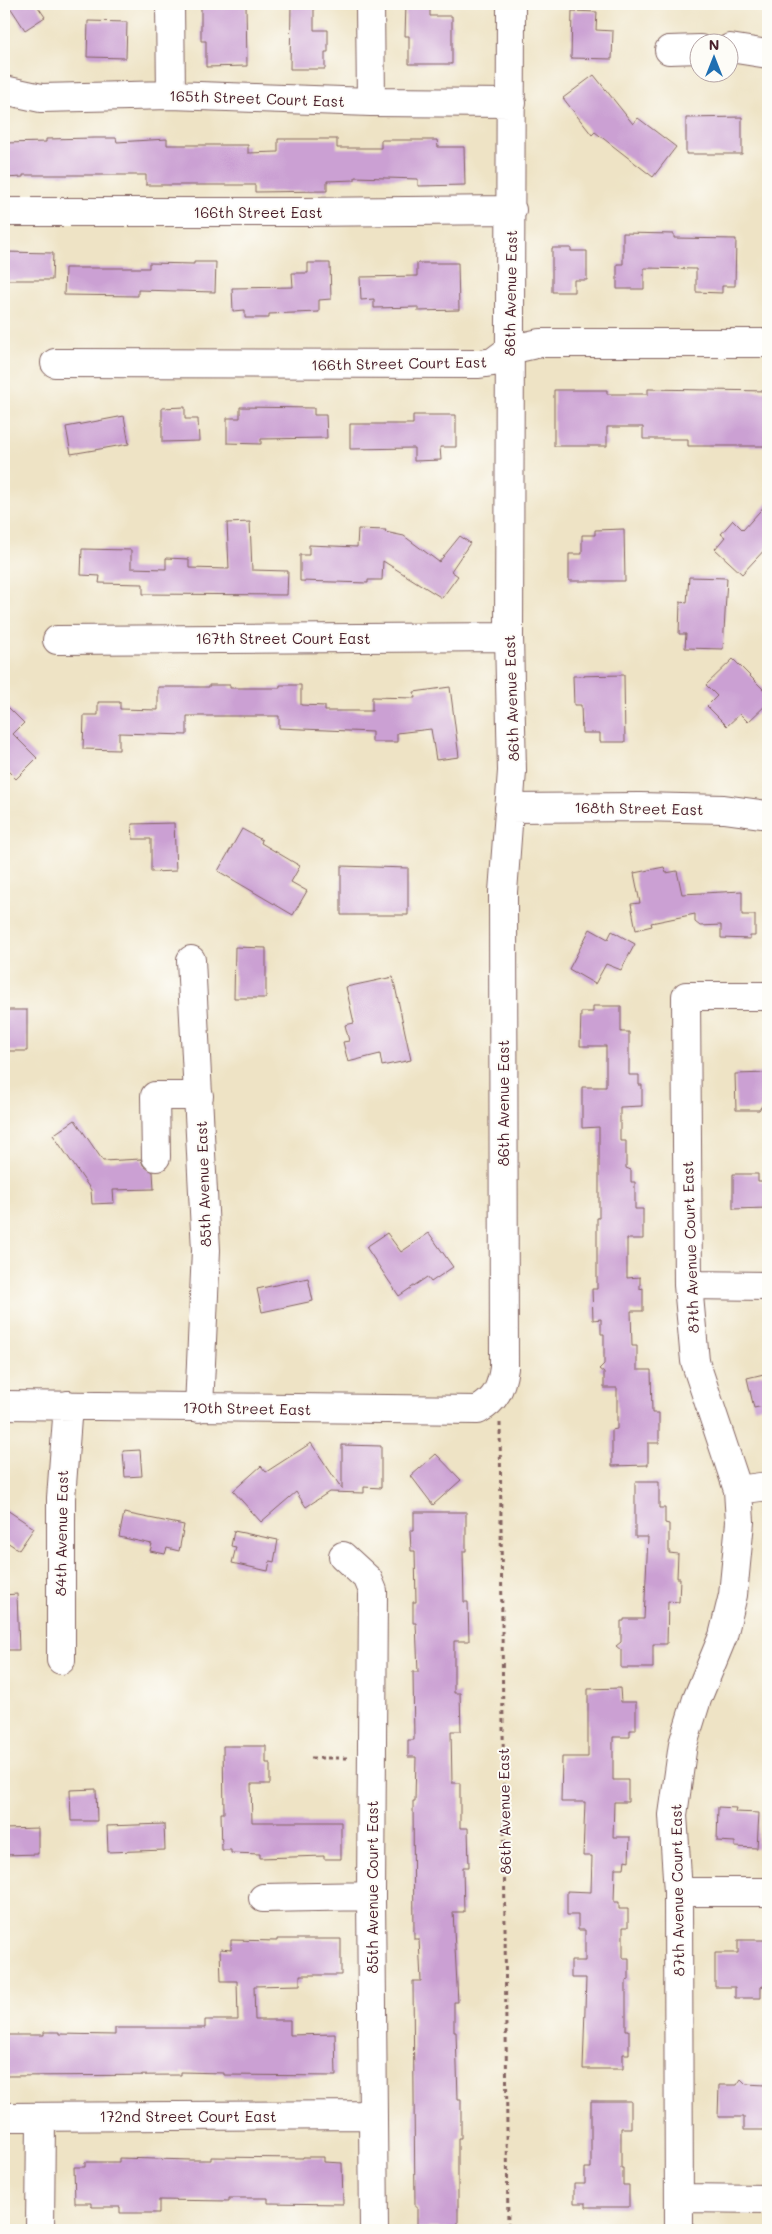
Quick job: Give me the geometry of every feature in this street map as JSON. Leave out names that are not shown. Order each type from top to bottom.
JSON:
[{"type":"street","points":[[170,4],[172,95]]},
{"type":"street","points":[[370,4],[371,102]]},
{"type":"street","name":"86th Avenue East","points":[[494,1398],[504,1368],[503,892],[512,770],[509,637],[509,350],[512,210],[511,4]]},
{"type":"street","points":[[669,50],[690,49]]},
{"type":"street","points":[[740,50],[768,54]]},
{"type":"street","name":"165th Street Court East","points":[[4,90],[41,98],[172,95],[371,102],[512,103]]},
{"type":"street","name":"166th Street East","points":[[4,212],[512,210]]},
{"type":"street","name":"166th Street Court East","points":[[55,363],[479,364],[493,362],[509,350],[540,343],[768,343]]},
{"type":"street","name":"167th Street Court East","points":[[57,640],[509,637]]},
{"type":"street","name":"168th Street East","points":[[509,808],[696,809],[768,815]]},
{"type":"street","name":"85th Avenue East","points":[[191,960],[206,1250],[199,1408]]},
{"type":"street","name":"87th Avenue Court East","points":[[678,2230],[678,1892],[673,1815],[683,1744],[697,1699],[723,1636],[733,1595],[740,1522],[738,1490],[695,1361],[688,1285],[686,996],[768,996]]},
{"type":"street","points":[[156,1157],[155,1096],[199,1096]]},
{"type":"street","points":[[688,1285],[768,1286]]},
{"type":"street","name":"170th Street East","points":[[4,1406],[478,1410],[494,1398]]},
{"type":"street","name":"84th Avenue East","points":[[60,1660],[61,1490],[68,1406]]},
{"type":"street","points":[[738,1490],[768,1486]]},
{"type":"street","name":"85th Avenue Court East","points":[[343,1556],[368,1578],[373,1591],[371,1896],[374,2230]]},
{"type":"street","points":[[678,1892],[768,1892]]},
{"type":"street","points":[[263,1898],[371,1896]]},
{"type":"street","name":"172nd Street Court East","points":[[4,2117],[373,2115]]},
{"type":"street","points":[[40,2230],[41,2117]]},
{"type":"street","points":[[679,2198],[768,2200]]},
{"type":"path","name":"86th Avenue East","points":[[494,1398],[508,2230]]},
{"type":"path","points":[[312,1758],[356,1758]]},
{"type":"building","points":[[8,4],[36,4],[45,17],[25,30]]},
{"type":"building","points":[[201,4],[246,4],[247,66],[206,67],[206,41],[201,41]]},
{"type":"building","points":[[291,4],[314,4],[314,30],[328,30],[328,52],[325,52],[325,69],[290,69]]},
{"type":"building","points":[[406,4],[430,4],[430,16],[452,16],[452,64],[409,64],[409,36],[405,36]]},
{"type":"building","points":[[572,11],[597,12],[596,30],[613,31],[612,59],[571,58]]},
{"type":"building","points":[[88,21],[127,22],[126,58],[87,57]]},
{"type":"building","points":[[594,75],[633,124],[638,118],[676,147],[653,177],[595,132],[592,135],[563,98]]},
{"type":"building","points":[[742,117],[742,154],[686,154],[686,118]]},
{"type":"building","points":[[116,138],[117,142],[167,139],[167,145],[248,145],[248,153],[278,152],[278,139],[337,139],[337,148],[381,148],[381,140],[437,140],[438,147],[464,147],[465,185],[418,186],[418,179],[355,177],[355,180],[327,181],[327,191],[255,192],[255,185],[146,185],[146,175],[23,175],[23,177],[4,178],[4,143],[46,142],[46,139]]},
{"type":"building","points":[[623,233],[674,234],[674,238],[736,239],[735,286],[722,286],[722,293],[696,292],[696,269],[644,268],[644,289],[617,289],[617,264],[623,264]]},
{"type":"building","points":[[552,248],[571,248],[571,251],[587,251],[587,280],[574,280],[574,292],[552,292]]},
{"type":"building","points":[[4,252],[53,253],[52,280],[4,280]]},
{"type":"building","points":[[194,262],[216,262],[215,292],[138,290],[138,296],[64,295],[65,268],[149,268],[149,263],[194,264]]},
{"type":"building","points":[[308,263],[330,263],[331,299],[319,300],[319,312],[269,314],[269,318],[245,318],[245,310],[233,311],[232,288],[293,287],[292,273],[308,273]]},
{"type":"building","points":[[417,263],[458,263],[459,310],[418,311],[418,307],[374,308],[374,299],[361,300],[360,277],[417,276]]},
{"type":"building","points":[[648,389],[768,391],[768,446],[688,446],[688,439],[643,439],[643,427],[607,427],[607,446],[554,446],[554,390],[607,390],[607,394],[648,394]]},
{"type":"building","points":[[185,407],[185,419],[198,419],[199,441],[162,442],[162,408]]},
{"type":"building","points":[[240,407],[314,408],[314,415],[326,415],[327,438],[261,439],[261,444],[227,443],[227,418],[240,418]]},
{"type":"building","points":[[413,415],[456,415],[456,447],[440,447],[441,460],[414,461],[414,448],[350,449],[350,424],[413,424]]},
{"type":"building","points":[[124,416],[129,444],[71,454],[66,427]]},
{"type":"building","points":[[768,502],[768,546],[742,574],[715,549],[725,537],[721,534],[733,520],[743,530]]},
{"type":"building","points":[[250,522],[252,570],[288,571],[287,595],[143,594],[143,584],[99,583],[100,576],[81,575],[82,549],[131,550],[131,568],[166,569],[166,558],[189,559],[189,568],[229,569],[227,523]]},
{"type":"building","points":[[358,529],[386,530],[385,532],[404,536],[439,562],[460,536],[470,543],[451,571],[458,576],[442,598],[383,561],[382,580],[368,580],[368,583],[300,581],[300,555],[309,555],[309,545],[357,547]]},
{"type":"building","points":[[624,529],[625,581],[569,581],[569,554],[582,554],[582,535],[595,535],[595,530]]},
{"type":"building","points":[[689,577],[727,578],[723,649],[685,648],[686,634],[679,634],[680,602],[687,603]]},
{"type":"building","points":[[733,659],[768,694],[768,703],[748,722],[740,714],[727,726],[707,706],[717,696],[706,685]]},
{"type":"building","points":[[624,675],[625,742],[600,742],[600,733],[582,733],[581,705],[574,705],[573,676]]},
{"type":"building","points":[[209,685],[230,685],[230,688],[280,688],[280,685],[301,685],[301,705],[325,706],[325,711],[372,711],[372,697],[415,698],[414,692],[450,687],[459,757],[436,760],[431,729],[397,733],[397,742],[372,742],[372,732],[279,728],[279,716],[187,716],[187,735],[119,733],[119,750],[83,749],[84,715],[98,715],[98,702],[120,702],[120,709],[158,710],[158,687],[209,687]]},
{"type":"building","points":[[4,703],[24,723],[13,734],[37,758],[16,779],[4,767]]},
{"type":"building","points":[[174,823],[176,871],[151,872],[151,839],[133,839],[132,824]]},
{"type":"building","points":[[242,829],[262,840],[261,843],[300,866],[291,882],[307,891],[293,915],[218,871]]},
{"type":"building","points":[[341,866],[408,868],[408,915],[341,915]]},
{"type":"building","points":[[664,867],[666,873],[677,871],[682,894],[742,891],[742,915],[755,915],[755,936],[750,936],[750,939],[721,938],[721,925],[700,926],[695,922],[695,914],[651,923],[652,926],[636,930],[631,904],[640,903],[634,873]]},
{"type":"building","points":[[590,929],[608,939],[612,931],[635,944],[621,970],[606,964],[595,984],[569,969]]},
{"type":"building","points":[[235,947],[266,948],[266,998],[234,998]]},
{"type":"building","points":[[393,977],[411,1060],[382,1066],[380,1054],[348,1062],[343,1042],[349,1041],[345,1025],[354,1023],[346,987]]},
{"type":"building","points":[[593,1006],[621,1006],[621,1032],[629,1032],[629,1075],[639,1075],[639,1085],[642,1085],[642,1106],[620,1107],[620,1141],[626,1141],[626,1168],[631,1170],[631,1182],[635,1182],[635,1209],[643,1209],[643,1239],[627,1239],[627,1278],[640,1277],[640,1289],[643,1288],[643,1311],[631,1311],[632,1346],[637,1346],[637,1370],[651,1370],[652,1413],[659,1413],[659,1443],[648,1443],[648,1465],[612,1466],[612,1430],[617,1429],[617,1388],[604,1388],[604,1373],[599,1369],[604,1364],[604,1334],[601,1334],[601,1319],[593,1320],[592,1289],[597,1289],[599,1127],[582,1128],[582,1087],[606,1087],[606,1046],[580,1046],[581,1012],[593,1012]]},
{"type":"building","points":[[4,1010],[27,1010],[27,1051],[4,1051]]},
{"type":"building","points":[[768,1073],[768,1104],[763,1104],[759,1110],[736,1110],[735,1074]]},
{"type":"building","points":[[75,1120],[103,1161],[141,1159],[143,1165],[153,1172],[154,1189],[113,1190],[114,1203],[92,1204],[91,1190],[53,1135]]},
{"type":"building","points":[[733,1174],[758,1174],[758,1181],[768,1181],[768,1208],[733,1209]]},
{"type":"building","points":[[387,1233],[401,1252],[429,1233],[453,1267],[431,1282],[427,1277],[399,1296],[366,1247]]},
{"type":"building","points":[[308,1278],[313,1301],[262,1312],[257,1289]]},
{"type":"building","points":[[768,1373],[768,1405],[754,1408],[747,1378]]},
{"type":"building","points":[[311,1443],[342,1489],[342,1445],[381,1446],[381,1488],[364,1487],[364,1493],[329,1492],[306,1507],[296,1492],[261,1522],[233,1491],[261,1466],[266,1472]]},
{"type":"building","points":[[140,1450],[142,1476],[125,1477],[123,1451]]},
{"type":"building","points":[[436,1454],[461,1480],[433,1505],[411,1476]]},
{"type":"building","points":[[635,1482],[659,1482],[659,1508],[665,1508],[665,1523],[669,1524],[669,1553],[678,1554],[679,1602],[668,1601],[667,1644],[653,1644],[653,1668],[621,1668],[621,1650],[616,1646],[621,1642],[621,1621],[624,1621],[624,1619],[644,1619],[648,1537],[635,1537]]},
{"type":"building","points":[[4,1508],[34,1528],[19,1550],[4,1540]]},
{"type":"building","points":[[414,1512],[466,1512],[466,1551],[463,1551],[464,1602],[468,1602],[469,1641],[454,1641],[454,1693],[460,1693],[461,1731],[451,1731],[452,1783],[460,1783],[460,1828],[468,1828],[469,1867],[463,1867],[464,1912],[453,1912],[458,2002],[454,2002],[454,2032],[456,2032],[458,2099],[461,2099],[461,2138],[458,2138],[458,2228],[417,2228],[417,2207],[415,2207],[413,1981],[421,1981],[419,1939],[414,1939],[413,1801],[415,1801],[416,1757],[408,1757],[408,1740],[414,1740],[413,1672],[418,1672],[416,1623],[413,1623],[413,1602],[416,1602],[415,1551],[411,1551],[410,1530],[414,1530]]},
{"type":"building","points":[[124,1513],[184,1525],[179,1551],[167,1548],[165,1554],[150,1551],[152,1544],[119,1537]]},
{"type":"building","points":[[234,1531],[278,1540],[274,1562],[270,1561],[268,1571],[232,1563],[236,1547],[231,1546]]},
{"type":"building","points":[[17,1594],[19,1650],[4,1650],[4,1595]]},
{"type":"building","points":[[620,1688],[621,1702],[636,1702],[636,1730],[630,1730],[630,1737],[613,1737],[613,1780],[628,1780],[628,1802],[614,1802],[613,1837],[630,1837],[629,1861],[625,1860],[624,1868],[615,1868],[614,1902],[619,1902],[619,1909],[628,1909],[628,1927],[623,1927],[623,1958],[629,1958],[629,1980],[626,1981],[626,2030],[629,2030],[629,2054],[623,2054],[623,2069],[583,2069],[586,1978],[571,1978],[571,1961],[585,1961],[585,1930],[578,1930],[578,1915],[567,1915],[567,1891],[591,1892],[592,1856],[583,1856],[585,1802],[561,1802],[562,1757],[588,1757],[588,1689]]},
{"type":"building","points":[[223,1746],[266,1746],[266,1763],[270,1763],[270,1784],[251,1784],[252,1822],[341,1822],[341,1859],[324,1859],[324,1856],[260,1858],[260,1854],[231,1853],[231,1850],[222,1850],[221,1813],[224,1813]]},
{"type":"building","points":[[96,1789],[97,1821],[71,1821],[70,1790]]},
{"type":"building","points":[[718,1807],[736,1808],[735,1812],[759,1813],[757,1848],[735,1847],[735,1842],[717,1841]]},
{"type":"building","points":[[164,1824],[165,1850],[108,1852],[107,1826]]},
{"type":"building","points":[[38,1828],[38,1854],[4,1855],[4,1829]]},
{"type":"building","points":[[277,1939],[341,1939],[341,1975],[300,1975],[300,1985],[254,1986],[255,2020],[290,2020],[290,2035],[335,2034],[336,2076],[224,2075],[224,2073],[181,2072],[181,2075],[4,2076],[4,2035],[44,2035],[44,2032],[59,2032],[59,2034],[115,2035],[115,2028],[205,2028],[205,2020],[238,2020],[237,1981],[221,1981],[220,1949],[231,1950],[231,1940],[277,1941]]},
{"type":"building","points":[[738,1940],[765,1940],[765,1985],[761,1987],[761,1998],[735,1998],[735,1987],[715,1987],[715,1953],[738,1953]]},
{"type":"building","points":[[741,2079],[746,2084],[765,2085],[765,2130],[744,2130],[744,2117],[718,2117],[719,2085],[737,2085]]},
{"type":"building","points":[[591,2101],[631,2101],[631,2128],[621,2128],[621,2168],[623,2168],[623,2185],[629,2185],[629,2207],[586,2207],[586,2203],[574,2203],[574,2184],[585,2184],[585,2168],[591,2168]]},
{"type":"building","points":[[211,2157],[324,2157],[324,2162],[342,2163],[343,2204],[268,2203],[268,2198],[229,2198],[229,2201],[159,2200],[159,2213],[120,2213],[120,2207],[91,2207],[91,2203],[75,2203],[74,2167],[85,2167],[85,2162],[119,2162],[119,2158],[211,2160]]}]
